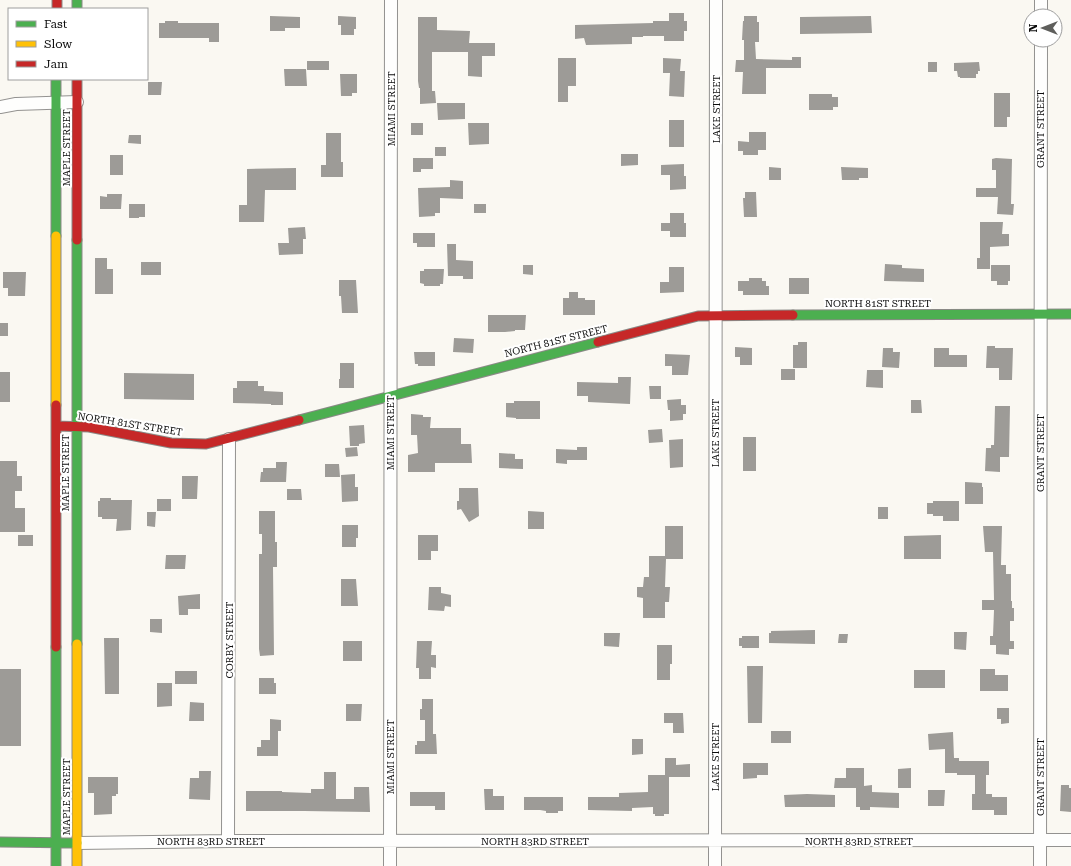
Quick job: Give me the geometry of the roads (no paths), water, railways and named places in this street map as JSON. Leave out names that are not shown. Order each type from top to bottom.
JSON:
[{"type":"main road","name":"MAPLE STREET","points":[[56,80],[56,866]]},
{"type":"main road","name":"MAPLE STREET","points":[[77,80],[77,866]]},
{"type":"main road","name":"NORTH 81ST STREET","points":[[56,426],[76,426],[108,430],[171,443],[206,444],[698,316],[1071,314]]},
{"type":"main road","name":"NORTH 83RD STREET","points":[[0,842],[77,843]]},
{"type":"street","name":"MIAMI STREET","points":[[390,0],[390,866]]},
{"type":"street","name":"LAKE STREET","points":[[715,866],[716,0]]},
{"type":"street","name":"GRANT STREET","points":[[1040,866],[1041,48]]},
{"type":"street","points":[[0,107],[16,104],[77,102]]},
{"type":"street","name":"CORBY STREET","points":[[228,841],[229,439]]},
{"type":"street","name":"NORTH 83RD STREET","points":[[77,843],[228,841],[1071,840]]}]
